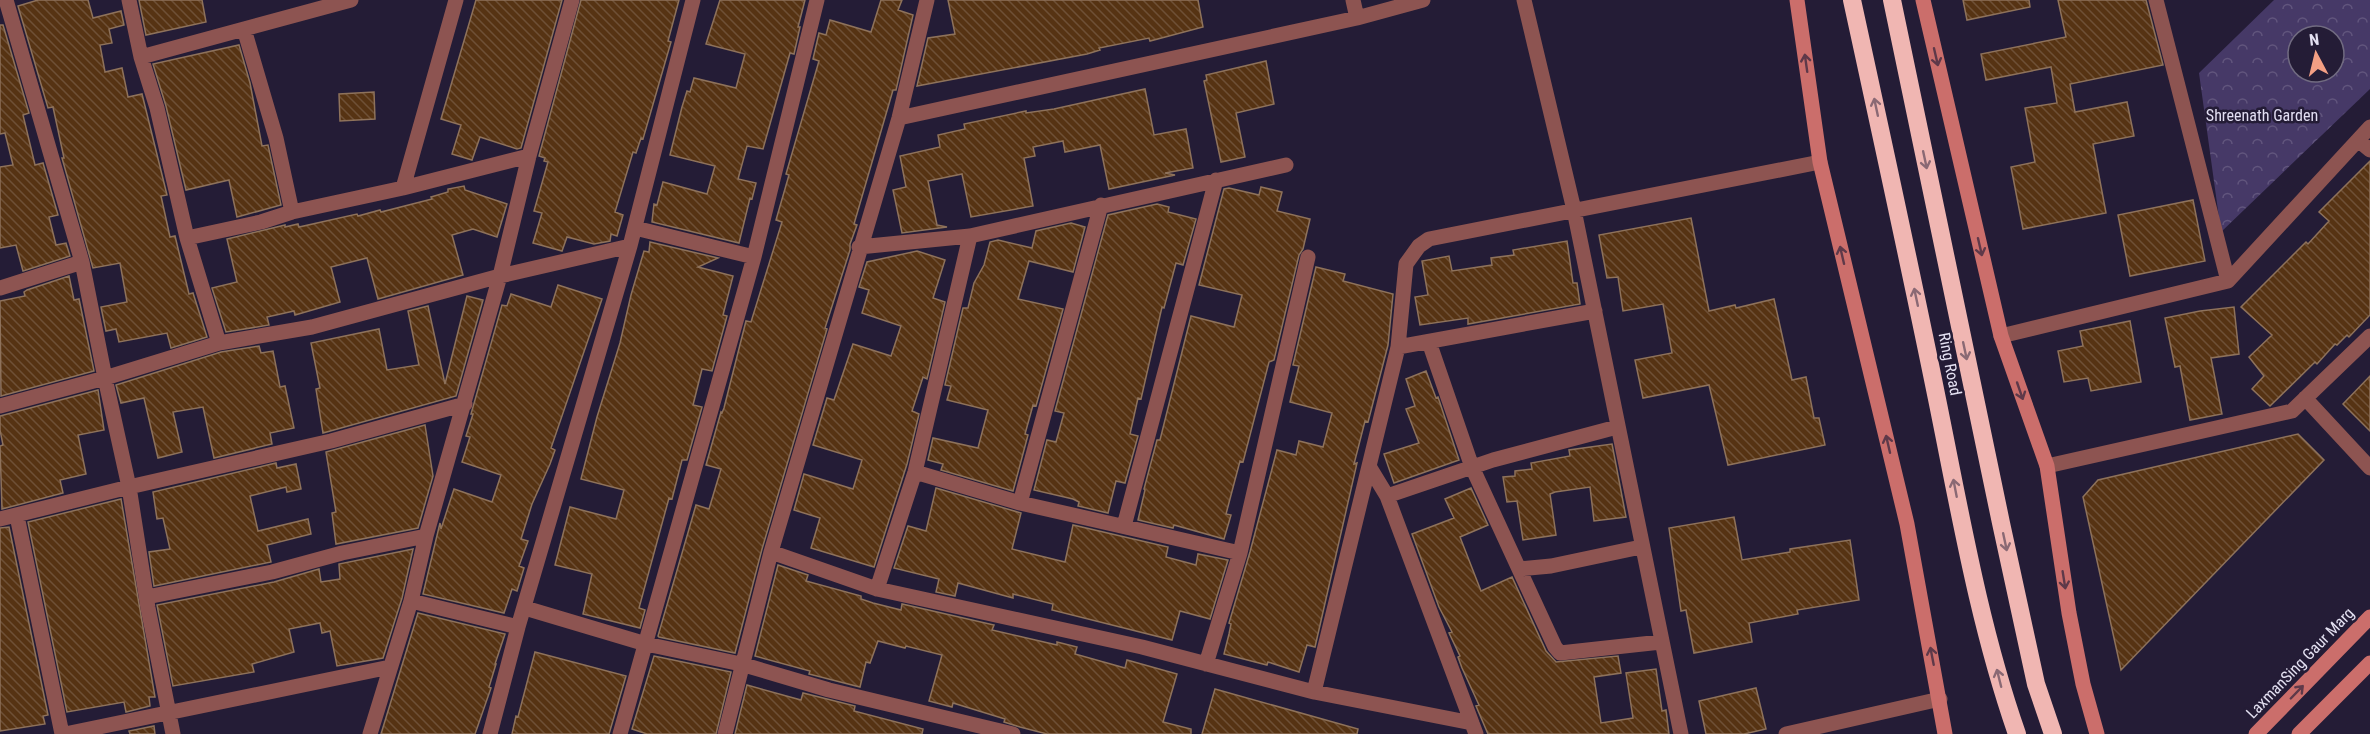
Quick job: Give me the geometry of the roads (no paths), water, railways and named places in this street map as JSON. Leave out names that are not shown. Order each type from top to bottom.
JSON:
[{"type":"highway","name":"Ring Road","points":[[1852,0],[1917,299],[1975,586],[2002,690],[2017,734]]},
{"type":"highway","name":"Ring Road","points":[[1892,0],[2036,684],[2053,734]]},
{"type":"street","points":[[6,0],[82,262],[129,487],[173,734]]},
{"type":"street","points":[[129,0],[141,57],[157,108],[187,238],[219,342]]},
{"type":"street","points":[[141,57],[351,0]]},
{"type":"street","points":[[403,188],[456,0]]},
{"type":"street","points":[[370,734],[411,601],[426,536],[500,276],[529,156],[572,0]]},
{"type":"street","points":[[490,734],[518,627],[635,228],[693,0]]},
{"type":"street","points":[[620,734],[754,257],[818,0]]},
{"type":"street","points":[[725,734],[771,552],[859,247],[899,118],[927,0]]},
{"type":"street","points":[[1353,0],[1357,18]]},
{"type":"street","points":[[899,118],[1357,18],[1423,0]]},
{"type":"street","points":[[1524,0],[1574,210],[1681,734]]},
{"type":"street","points":[[1797,0],[1820,162],[1907,524],[1945,734]]},
{"type":"street","points":[[1923,0],[2001,336],[2047,466],[2069,613],[2083,684],[2097,734]]},
{"type":"street","points":[[2156,0],[2228,281]]},
{"type":"street","points":[[244,29],[276,138],[292,212]]},
{"type":"street","points":[[2001,336],[2228,281],[2364,145],[2370,127]]},
{"type":"street","points":[[187,238],[529,156]]},
{"type":"street","points":[[1314,692],[1398,347],[1406,264],[1419,246],[1429,239],[1820,162]]},
{"type":"street","points":[[859,247],[970,236],[1286,165]]},
{"type":"street","points":[[1124,526],[1215,180]]},
{"type":"street","points":[[1020,503],[1101,206]]},
{"type":"street","points":[[635,228],[754,257]]},
{"type":"street","points":[[877,589],[915,472],[970,236]]},
{"type":"street","points":[[0,406],[105,378],[219,342],[312,327],[500,276],[630,246]]},
{"type":"street","points":[[1206,664],[1240,553],[1308,257]]},
{"type":"street","points":[[0,288],[82,262]]},
{"type":"street","points":[[1398,347],[1595,310]]},
{"type":"street","points":[[2047,466],[2292,411],[2370,336]]},
{"type":"street","points":[[1429,342],[1472,467],[1560,654],[1661,642]]},
{"type":"street","points":[[2306,399],[2370,468]]},
{"type":"street","points":[[0,519],[331,441],[465,404]]},
{"type":"street","points":[[1387,496],[1472,467],[1617,428]]},
{"type":"street","points":[[1370,468],[1387,496],[1474,729]]},
{"type":"street","points":[[915,472],[1020,503],[1240,553]]},
{"type":"street","points":[[17,516],[63,734],[390,668]]},
{"type":"street","points":[[147,597],[272,572],[426,536]]},
{"type":"street","points":[[1519,569],[1551,566],[1641,547]]},
{"type":"street","points":[[771,552],[877,589],[1142,647],[1314,692],[1474,729]]},
{"type":"street","points":[[411,601],[518,627]]},
{"type":"street","points":[[525,608],[646,644],[741,664],[829,690],[1013,734]]},
{"type":"street","name":"LaxmanSing Gaur Marg","points":[[2256,734],[2370,617]]},
{"type":"street","points":[[2299,734],[2370,663]]},
{"type":"street","points":[[1786,734],[1940,699]]},
{"type":"park label","name":"Shreenath Garden","points":[[2262,115]]}]
